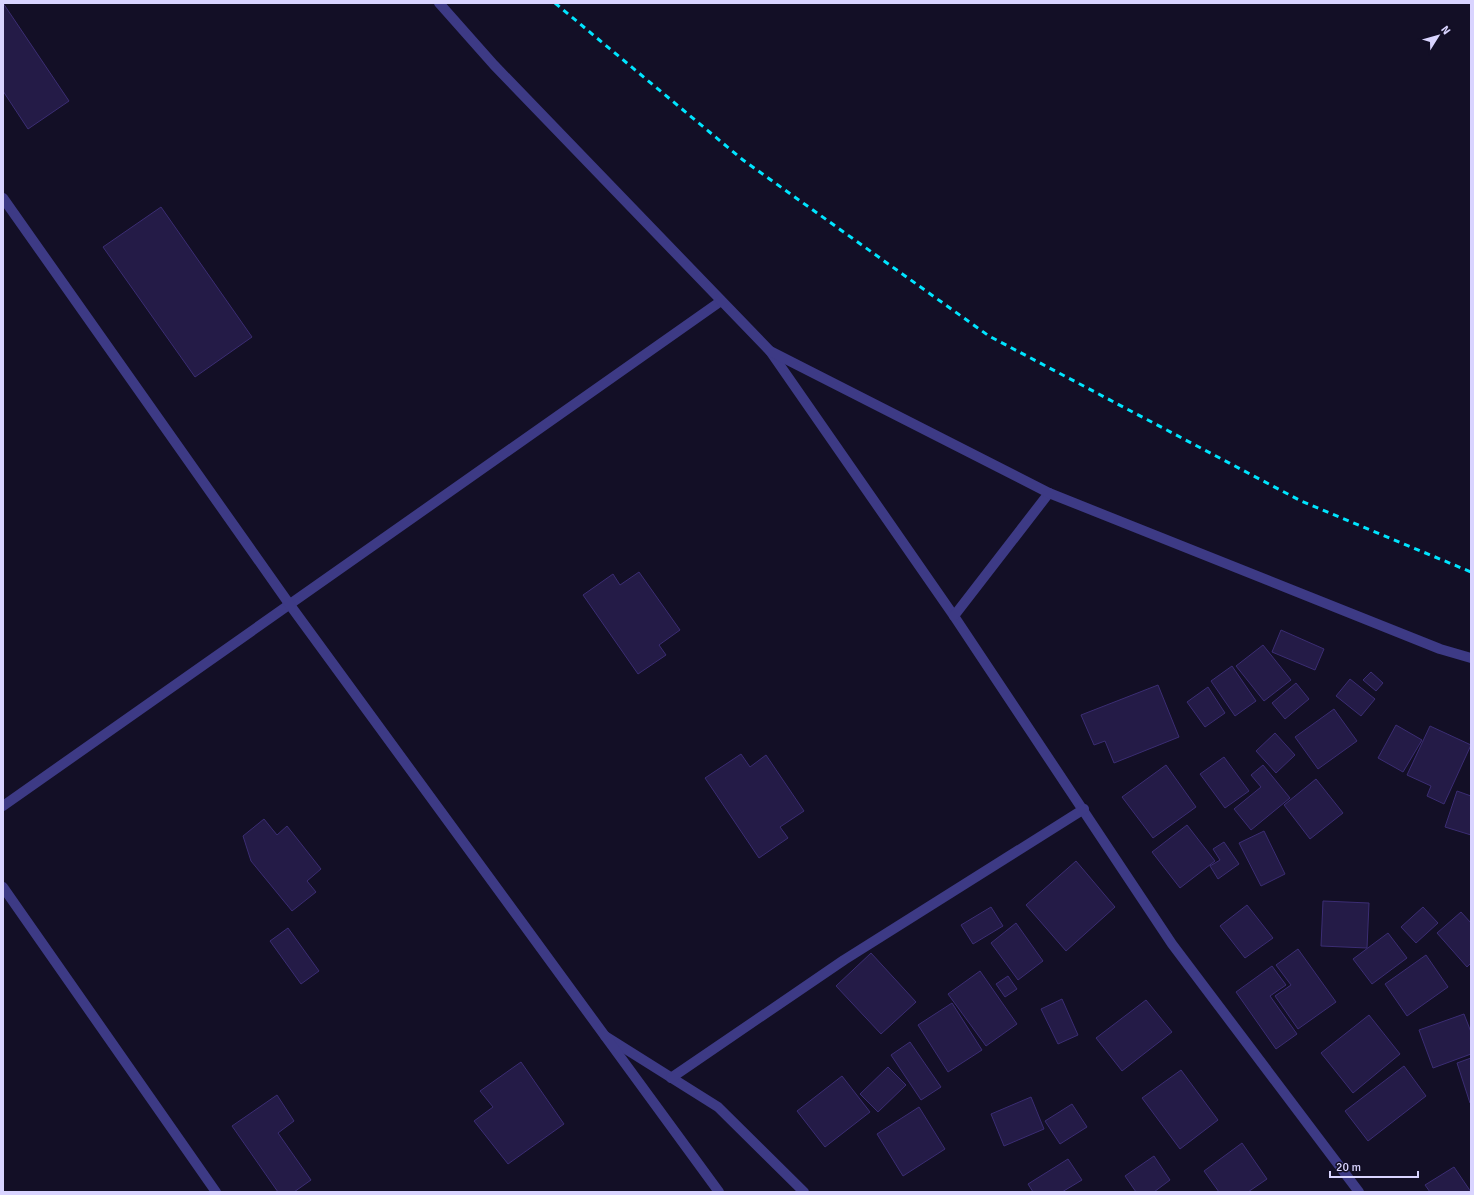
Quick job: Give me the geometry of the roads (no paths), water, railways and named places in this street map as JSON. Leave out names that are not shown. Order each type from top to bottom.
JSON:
[{"type":"street","points":[[439,3],[494,65],[770,351],[954,616],[1084,809],[1172,944],[1359,1192]]},
{"type":"street","points":[[3,198],[290,606],[719,1192]]},
{"type":"street","points":[[3,806],[290,606],[721,301]]},
{"type":"street","points":[[770,351],[1049,493],[1440,649],[1471,658]]},
{"type":"street","points":[[954,616],[1049,493]]},
{"type":"street","points":[[671,1078],[844,960],[1084,809]]},
{"type":"street","points":[[3,887],[216,1192]]},
{"type":"street","points":[[605,1036],[718,1107],[804,1192]]},
{"type":"railway","points":[[555,3],[743,160],[989,336],[1301,501],[1471,572]]}]
